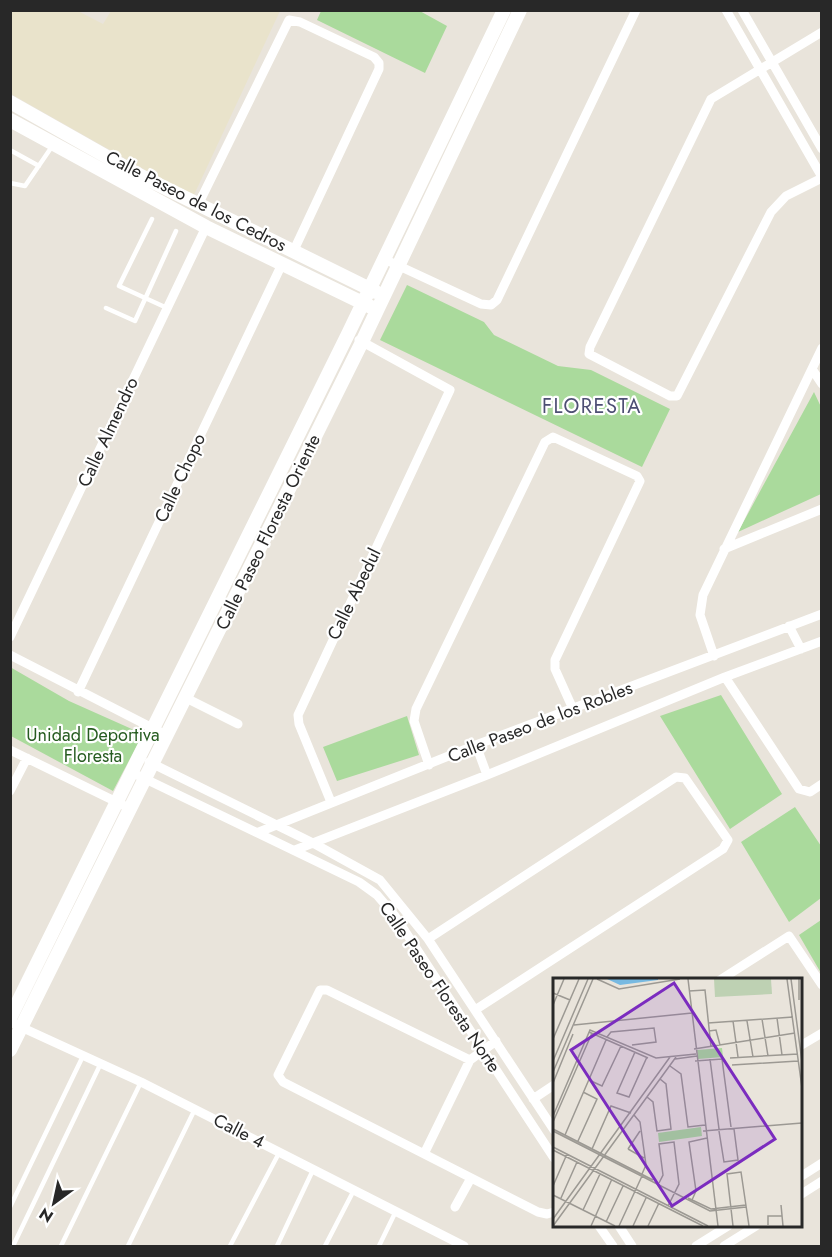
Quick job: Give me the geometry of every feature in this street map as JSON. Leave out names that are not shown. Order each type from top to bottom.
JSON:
[{"type":"main road","name":"Calle Paseo Floresta Oriente","points":[[10,1050],[14,1022],[124,806],[146,779],[154,764],[161,733],[276,482],[504,10]]},
{"type":"main road","name":"Calle Paseo Floresta Oriente","points":[[124,806],[132,773],[186,698],[362,342],[520,10]]},
{"type":"main road","points":[[492,34],[506,40]]},
{"type":"main road","name":"Calle Paseo de los Cedros","points":[[10,102],[139,175],[384,295]]},
{"type":"main road","name":"Calle Paseo de los Cedros","points":[[10,120],[206,227],[377,310]]},
{"type":"main road","points":[[276,482],[290,489]]},
{"type":"street","points":[[384,259],[481,304],[491,304],[498,300],[636,10]]},
{"type":"street","points":[[726,10],[760,68],[822,177],[786,196],[771,212],[677,396],[670,396],[589,354],[590,347],[703,110],[720,91],[760,68],[771,62],[822,32]]},
{"type":"street","points":[[742,10],[822,150]]},
{"type":"street","points":[[198,205],[289,20],[300,22],[374,57],[379,63],[379,69],[294,250]]},
{"type":"street","name":"Calle Almendro","points":[[10,637],[206,227]]},
{"type":"street","points":[[248,247],[254,231]]},
{"type":"street","name":"Calle Chopo","points":[[78,692],[282,264]]},
{"type":"street","points":[[348,334],[362,342]]},
{"type":"street","name":"Calle Abedul","points":[[331,802],[299,724],[298,715],[450,390],[362,342]]},
{"type":"street","points":[[714,656],[702,623],[700,605],[724,549],[822,348]]},
{"type":"street","points":[[812,369],[822,384]]},
{"type":"street","points":[[429,765],[414,721],[416,709],[550,437],[640,479],[555,660],[555,669],[573,710]]},
{"type":"street","points":[[724,549],[822,509]]},
{"type":"street","name":"Calle Paseo de los Robles","points":[[259,832],[476,745],[822,614]]},
{"type":"street","points":[[789,627],[801,649]]},
{"type":"street","name":"Calle Paseo de los Robles","points":[[295,850],[487,776],[725,677],[822,641]]},
{"type":"street","points":[[10,655],[161,733]]},
{"type":"street","points":[[725,677],[799,789],[804,792],[822,784]]},
{"type":"street","points":[[186,698],[238,724]]},
{"type":"street","points":[[476,745],[487,776]]},
{"type":"street","points":[[10,750],[124,806]]},
{"type":"street","points":[[10,791],[27,758]]},
{"type":"street","name":"Calle Paseo Floresta Norte","points":[[141,758],[313,843],[380,880],[428,939],[553,1127]]},
{"type":"street","name":"Calle Paseo Floresta Norte","points":[[132,773],[259,832],[377,894],[395,916],[553,1155]]},
{"type":"street","points":[[428,939],[681,776],[728,840],[728,845],[475,1010]]},
{"type":"street","points":[[723,978],[789,936],[822,985]]},
{"type":"street","points":[[470,1060],[327,990],[320,990],[278,1075],[283,1082],[538,1212],[553,1212]]},
{"type":"street","name":"Calle 4","points":[[14,1022],[141,1082],[464,1246]]},
{"type":"street","points":[[802,1045],[822,1033]]},
{"type":"street","points":[[424,1154],[470,1060],[483,1048],[496,1041]]},
{"type":"street","points":[[533,1099],[553,1086]]},
{"type":"street","points":[[802,1176],[822,1163]]},
{"type":"street","points":[[455,1207],[471,1178]]},
{"type":"street","points":[[802,1195],[822,1181]]},
{"type":"street","points":[[600,1227],[613,1246]]},
{"type":"street","points":[[620,1227],[632,1246]]},
{"type":"street","points":[[696,1246],[726,1227]]},
{"type":"street","points":[[724,1246],[754,1227]]},
{"type":"lane","points":[[10,183],[26,186],[53,145]]},
{"type":"lane","points":[[10,150],[39,166]]},
{"type":"lane","points":[[152,219],[119,286],[167,308]]},
{"type":"lane","points":[[106,308],[135,321],[176,231]]},
{"type":"lane","points":[[10,1207],[83,1056]]},
{"type":"lane","points":[[13,1246],[101,1064]]},
{"type":"lane","points":[[61,1246],[141,1082]]},
{"type":"lane","points":[[128,1246],[195,1109]]},
{"type":"lane","points":[[230,1246],[280,1152]]},
{"type":"lane","points":[[277,1246],[314,1169]]},
{"type":"lane","points":[[325,1246],[354,1190]]},
{"type":"lane","points":[[379,1246],[396,1211]]},
{"type":"shaded area","points":[[11,11],[78,11],[103,24],[111,11],[280,11],[193,197],[11,94]]},
{"type":"green space","points":[[418,10],[447,26],[425,73],[317,20],[321,11]]},
{"type":"green space","points":[[407,285],[484,322],[494,335],[558,366],[591,370],[670,409],[642,467],[380,340]]},
{"type":"green space","points":[[814,392],[821,407],[821,494],[738,532]]},
{"type":"green space","name":"Unidad Deportiva Floresta","points":[[10,667],[69,701],[143,734],[113,791],[11,736]]},
{"type":"green space","points":[[721,695],[782,794],[730,829],[660,716]]},
{"type":"green space","points":[[407,716],[419,755],[337,781],[323,747]]},
{"type":"green space","points":[[795,807],[821,846],[821,898],[789,922],[741,842]]},
{"type":"green space","points":[[821,920],[821,973],[799,935]]},
{"type":"district","name":"FLORESTA","points":[[592,406]]}]
